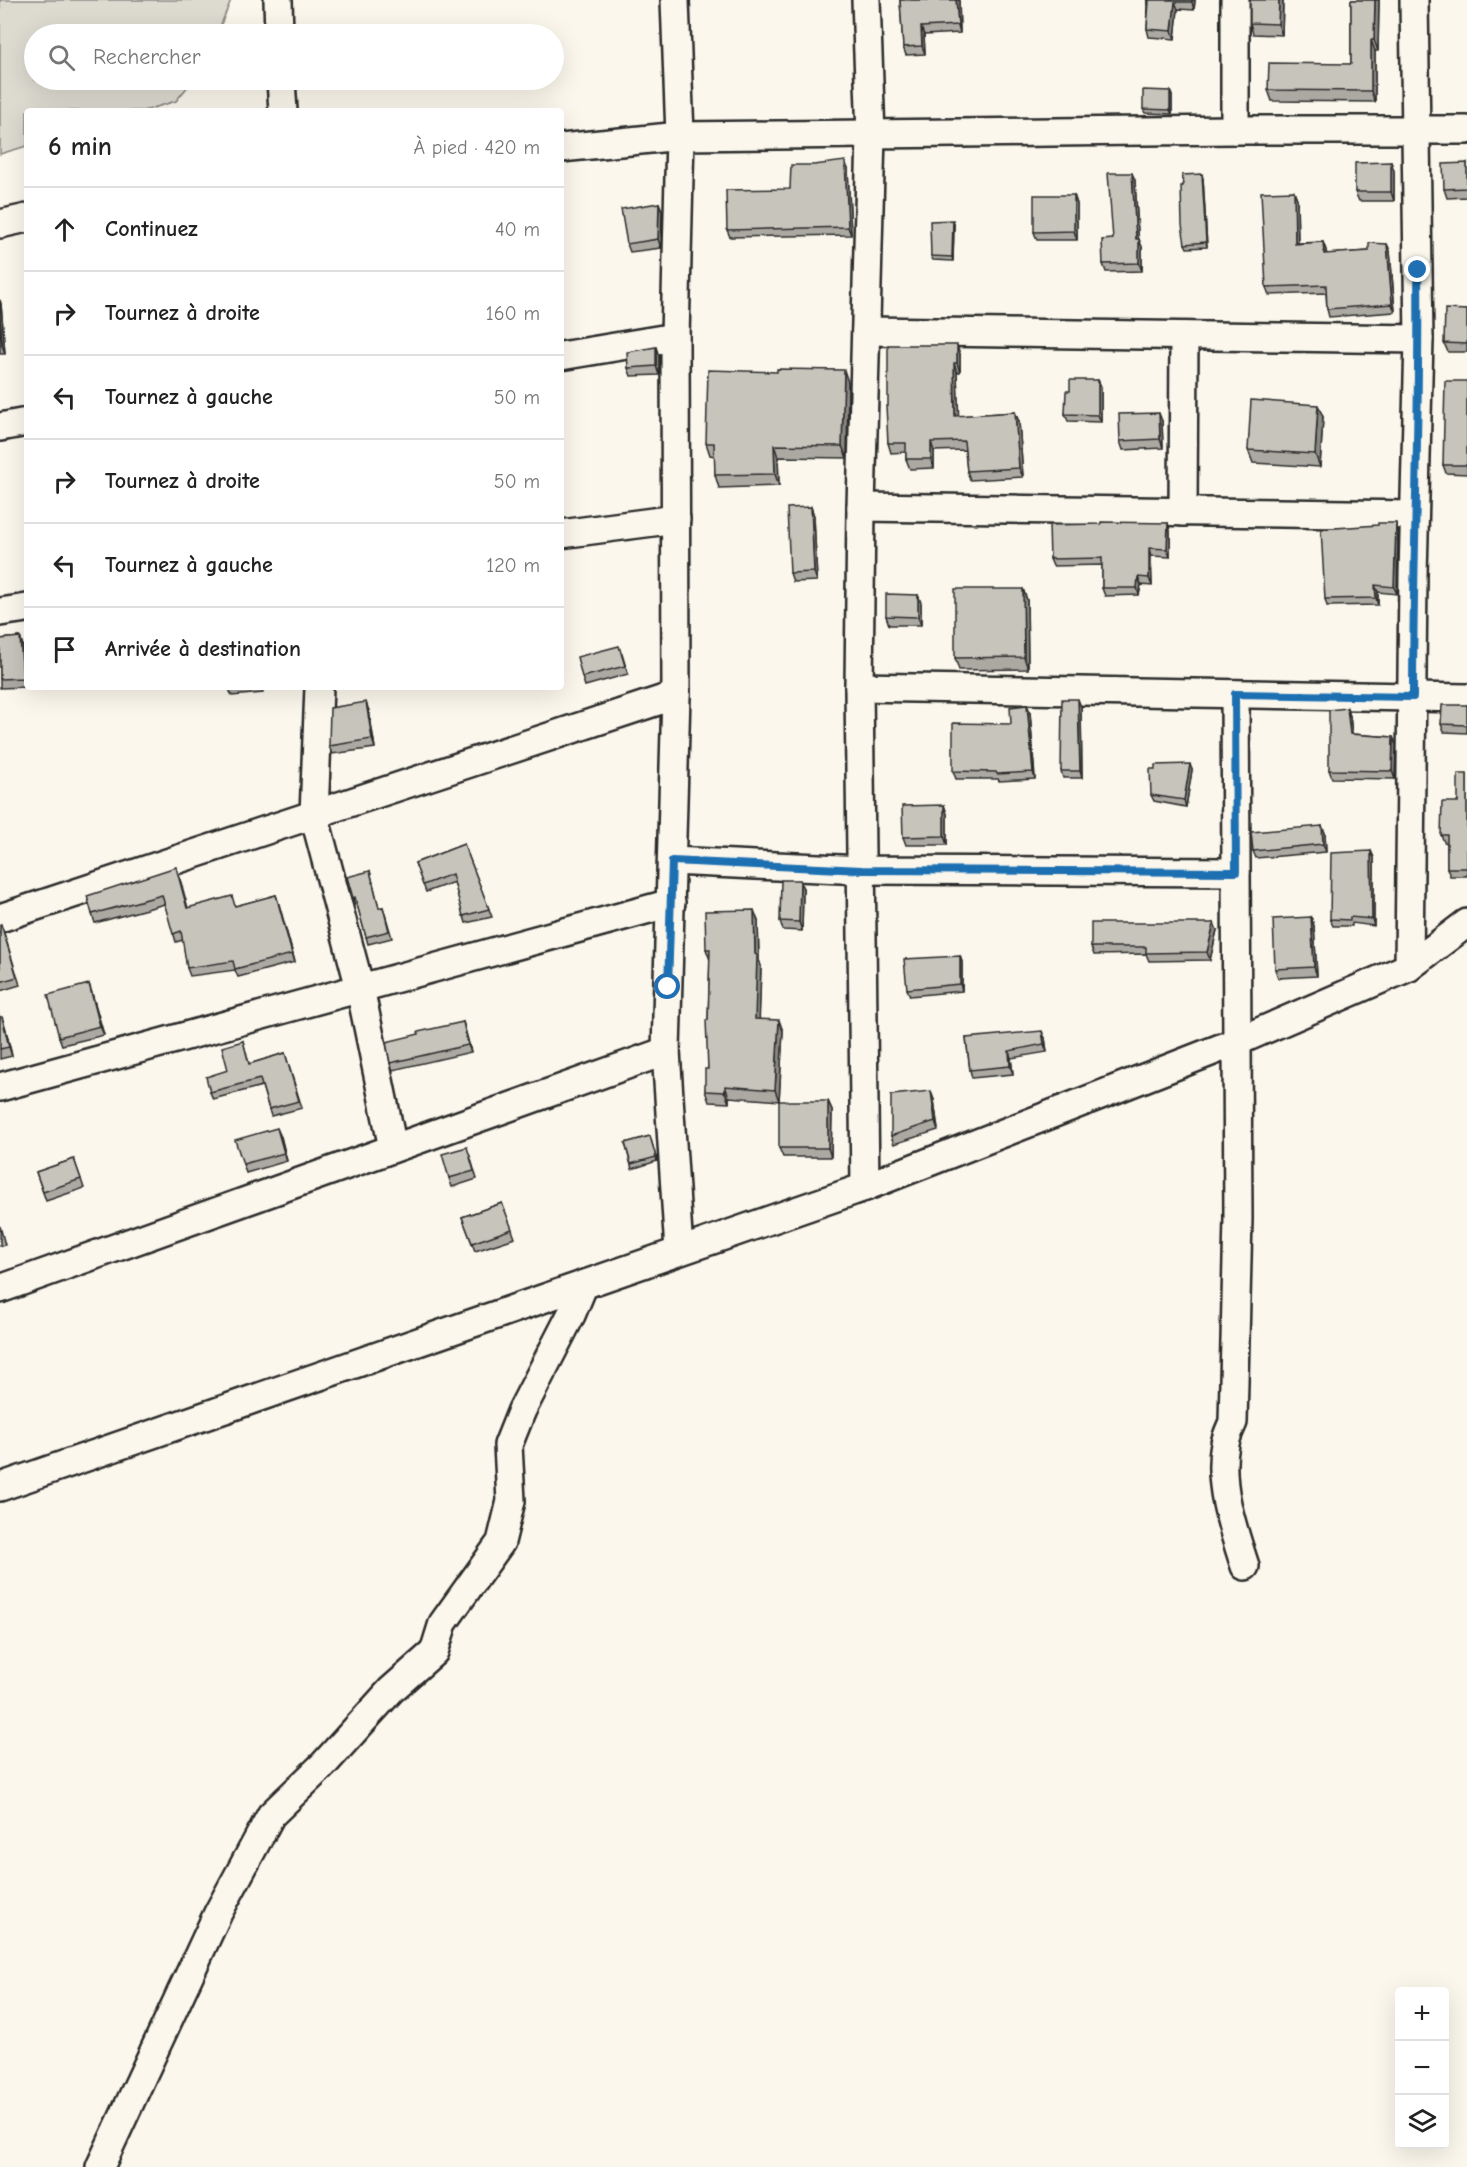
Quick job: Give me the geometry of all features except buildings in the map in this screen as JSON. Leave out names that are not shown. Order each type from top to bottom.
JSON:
[{"type":"street","points":[[278,0],[279,24]]},
{"type":"street","points":[[675,0],[680,136],[675,337],[676,695],[666,1051],[679,1251]]},
{"type":"street","points":[[865,1187],[859,687],[861,507],[871,135],[866,0]]},
{"type":"street","points":[[1235,0],[1235,130]]},
{"type":"street","points":[[1409,967],[1414,515],[1419,339],[1414,0]]},
{"type":"street","points":[[282,90],[283,108]]},
{"type":"street","points":[[564,148],[680,136],[1467,130]]},
{"type":"street","points":[[0,224],[24,219]]},
{"type":"street","points":[[866,331],[1419,339]]},
{"type":"street","points":[[1183,512],[1184,336]]},
{"type":"street","points":[[564,356],[675,337]]},
{"type":"street","points":[[0,427],[24,423]]},
{"type":"street","points":[[861,507],[1414,515]]},
{"type":"street","points":[[564,534],[676,519]]},
{"type":"street","points":[[0,612],[24,608]]},
{"type":"street","points":[[859,687],[1467,698]]},
{"type":"street","points":[[318,690],[314,814],[360,988],[393,1148]]},
{"type":"street","points":[[1235,694],[1238,1218],[1233,1422],[1225,1444],[1224,1479],[1231,1523],[1245,1566]]},
{"type":"street","points":[[0,918],[676,695]]},
{"type":"street","points":[[672,861],[862,870],[1236,872]]},
{"type":"street","points":[[0,1087],[671,903]]},
{"type":"street","points":[[1,1482],[865,1187],[1236,1042],[1409,967],[1467,923]]},
{"type":"street","points":[[0,1289],[666,1051]]},
{"type":"street","points":[[100,2167],[213,1923],[271,1815],[324,1764],[391,1690],[434,1652],[443,1623],[501,1542],[511,1501],[508,1445],[522,1410],[571,1315],[584,1284]]},
{"type":"shaded area","points":[[0,0],[231,0],[221,24],[24,24],[24,90],[185,90],[176,101],[153,108],[24,108],[24,147],[0,154]]},
{"type":"route","points":[[668,987],[672,861],[862,870],[1236,872],[1235,694],[1413,697],[1419,339],[1418,270]]}]
